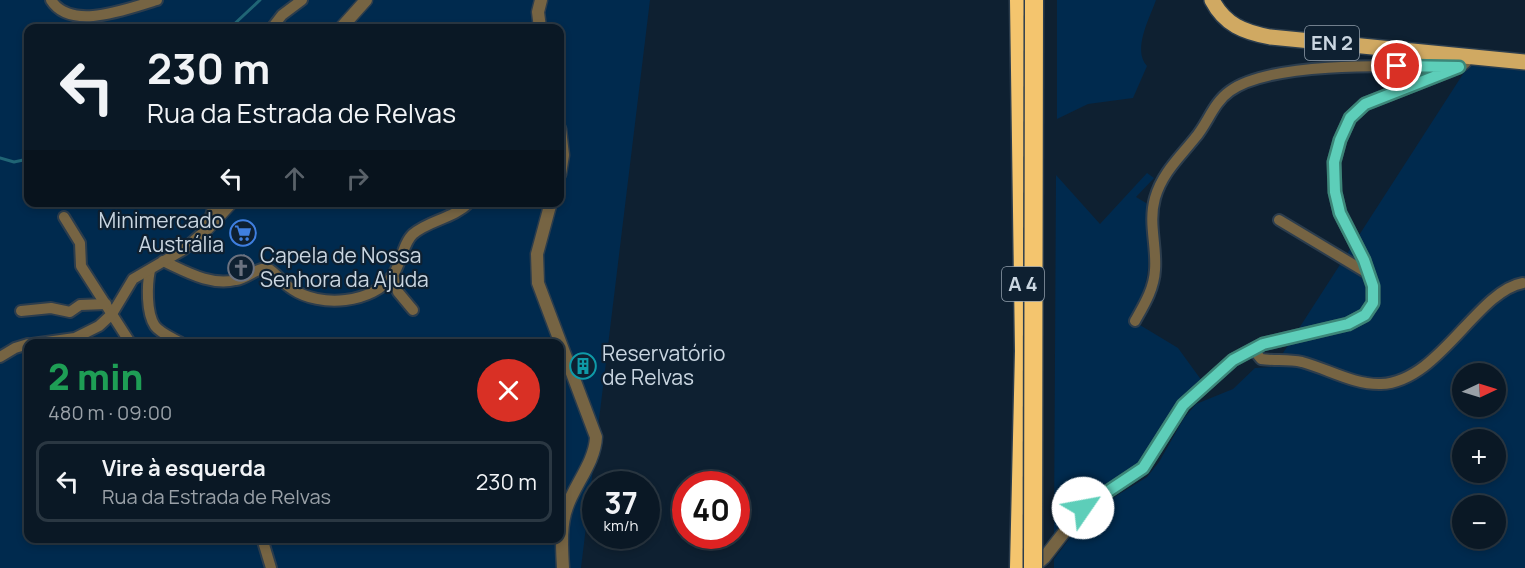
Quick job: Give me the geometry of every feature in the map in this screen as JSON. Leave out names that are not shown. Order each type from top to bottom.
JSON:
[{"type":"highway","name":"A 4","points":[[1019,0],[1024,351],[1019,568]]},
{"type":"highway","name":"A 4","points":[[1032,568],[1034,0]]},
{"type":"main road","name":"EN 2","points":[[1212,0],[1227,21],[1255,34],[1462,62],[1525,62]]},
{"type":"street","points":[[51,0],[63,12],[83,16],[157,0]]},
{"type":"street","points":[[275,24],[302,0]]},
{"type":"street","points":[[345,24],[366,0]]},
{"type":"street","points":[[540,24],[538,12],[541,0]]},
{"type":"street","points":[[1032,568],[1044,558],[1077,514],[1131,478],[1148,462],[1187,400],[1233,360],[1277,340],[1348,324],[1362,318],[1373,303],[1374,292],[1369,274],[1336,200],[1334,162],[1343,131],[1354,113],[1372,100],[1462,62]]},
{"type":"street","points":[[1135,321],[1154,279],[1152,222],[1158,191],[1171,166],[1200,132],[1216,104],[1229,92],[1254,78],[1293,71],[1462,62]]},
{"type":"street","points":[[207,229],[214,207]]},
{"type":"street","points":[[65,339],[79,337],[97,328],[112,314],[133,279],[164,261],[207,229],[227,207]]},
{"type":"street","points":[[164,261],[202,278],[221,281],[237,280],[267,268],[293,290],[324,300],[369,295],[382,288],[393,275],[413,234],[452,216],[464,207]]},
{"type":"street","points":[[550,207],[537,254],[538,284],[559,339]]},
{"type":"street","points":[[64,217],[80,243],[81,264],[128,339]]},
{"type":"street","points":[[1280,220],[1369,274]]},
{"type":"street","points":[[150,270],[149,298],[154,324],[175,339]]},
{"type":"street","points":[[393,275],[398,292],[413,310]]},
{"type":"street","points":[[1253,349],[1261,359],[1298,362],[1365,382],[1390,383],[1402,380],[1436,356],[1502,293],[1514,285],[1523,283]]},
{"type":"street","points":[[21,311],[51,308],[70,312],[80,305],[106,304]]},
{"type":"street","points":[[0,357],[24,346]]},
{"type":"street","points":[[564,353],[596,437],[593,452],[565,513],[564,521]]},
{"type":"street","points":[[264,543],[271,568]]},
{"type":"street","points":[[562,543],[563,568]]},
{"type":"shaded area","points":[[0,0],[650,0],[593,471],[582,471],[583,549],[581,568],[0,568]]},
{"type":"shaded area","points":[[1057,0],[1156,0],[1142,42],[1141,51],[1147,66],[1133,98],[1088,104],[1057,119]]},
{"type":"shaded area","points":[[1525,58],[1525,568],[1054,568],[1054,559],[1090,512],[1147,477],[1159,462],[1184,418],[1196,404],[1233,389],[1255,368],[1274,367],[1472,60]]},
{"type":"shaded area","points":[[1147,173],[1154,178],[1136,197],[1151,206],[1147,276],[1144,289],[1130,319],[1178,348],[1202,381],[1175,409],[1141,461],[1108,486],[1077,504],[1054,534],[1056,175],[1100,224]]},
{"type":"building","name":"Capela de Nossa Senhora da Ajuda","points":[[244,255],[253,264],[234,273],[232,270],[234,265]]},
{"type":"waterway","points":[[234,24],[260,0]]},
{"type":"waterway","points":[[0,158],[14,162],[24,160]]},
{"type":"place","name":"Minimercado Austrália","points":[[243,233]]},
{"type":"place","name":"Capela de Nossa Senhora da Ajuda","points":[[241,268]]},
{"type":"place","name":"Reservatório de Relvas","points":[[583,366]]},
{"type":"route","points":[[1083,508],[1143,468],[1152,457],[1178,411],[1193,394],[1233,360],[1263,344],[1348,324],[1362,318],[1368,311],[1374,297],[1371,280],[1336,200],[1334,170],[1343,131],[1359,108],[1372,100],[1459,67],[1397,66]]}]
